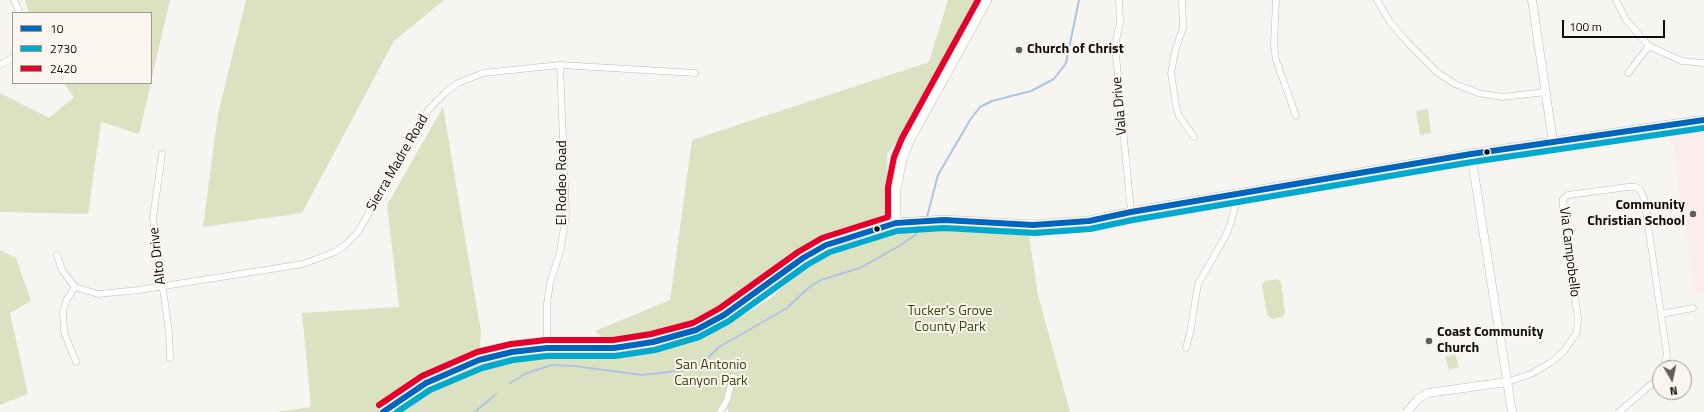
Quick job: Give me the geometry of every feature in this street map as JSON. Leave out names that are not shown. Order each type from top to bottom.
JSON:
[{"type":"main road","points":[[896,223],[896,189],[902,159],[909,141],[988,0]]},
{"type":"main road","points":[[383,412],[426,383],[479,360],[512,352],[547,348],[614,348],[674,338],[702,327],[724,315],[804,258],[826,245],[896,223],[944,220],[1033,225],[1066,224],[1471,154],[1704,120]]},
{"type":"street","points":[[14,0],[20,12]]},
{"type":"street","name":"Vala Drive","points":[[1119,0],[1120,23],[1115,45],[1131,212]]},
{"type":"street","points":[[1182,0],[1183,28],[1174,51],[1171,73],[1178,111],[1194,137]]},
{"type":"street","points":[[1276,0],[1274,45],[1276,60],[1296,116]]},
{"type":"street","points":[[1377,0],[1390,22],[1407,42],[1438,73],[1455,84],[1478,93],[1502,97],[1546,92]]},
{"type":"street","points":[[1532,0],[1553,142]]},
{"type":"street","points":[[1616,0],[1626,20],[1649,46],[1682,61],[1704,63]]},
{"type":"street","points":[[1628,73],[1649,46]]},
{"type":"street","points":[[0,65],[12,59]]},
{"type":"street","name":"Sierra Madre Road","points":[[75,288],[91,294],[110,294],[303,264],[335,252],[345,245],[358,232],[429,109],[445,93],[458,83],[483,73],[560,65],[695,73]]},
{"type":"street","name":"El Rodeo Road","points":[[547,348],[550,282],[560,252],[566,216],[560,65]]},
{"type":"street","name":"Alto Drive","points":[[162,154],[154,218],[161,285],[169,332],[170,358]]},
{"type":"street","points":[[1471,154],[1512,412]]},
{"type":"street","name":"Via Campobello","points":[[1507,382],[1531,374],[1553,361],[1564,351],[1577,332],[1578,319],[1563,209],[1563,199],[1568,195],[1628,187],[1636,187],[1640,190],[1644,198],[1667,355],[1665,360]]},
{"type":"street","points":[[1186,348],[1198,284],[1225,237],[1239,193]]},
{"type":"street","points":[[57,255],[62,270],[75,288],[67,299],[63,311],[64,332],[76,362]]},
{"type":"street","points":[[1661,314],[1692,308]]},
{"type":"street","points":[[720,412],[727,400],[733,377]]},
{"type":"street","points":[[1407,412],[1418,399],[1428,393],[1507,382]]},
{"type":"street","points":[[1619,412],[1652,384]]},
{"type":"shaded area","name":"Community Christian School","points":[[1704,129],[1704,294],[1695,295],[1671,134]]},
{"type":"green space","points":[[25,0],[170,0],[152,77],[152,12],[29,12]]},
{"type":"green space","points":[[246,0],[444,0],[394,41],[302,213],[203,227],[218,114]]},
{"type":"green space","points":[[948,0],[975,0],[928,106],[887,154],[889,210],[878,220],[783,258],[719,318],[614,348],[595,331],[670,300],[692,140],[929,62]]},
{"type":"green space","points":[[65,84],[151,84],[139,134],[101,122],[88,214],[0,212],[0,93],[49,118],[74,97]]},
{"type":"green space","points":[[443,107],[481,332],[479,357],[510,350],[528,356],[600,356],[633,354],[661,350],[696,339],[730,323],[771,298],[797,274],[825,255],[853,243],[864,246],[865,242],[907,230],[922,224],[1028,229],[1038,295],[1070,412],[728,412],[728,409],[719,412],[274,412],[311,407],[302,313],[399,307],[387,205]]},
{"type":"green space","points":[[1428,109],[1431,133],[1420,135],[1416,111]]},
{"type":"green space","points":[[0,250],[16,258],[31,301],[10,313],[28,394],[0,405]]},
{"type":"green space","points":[[1277,279],[1281,282],[1285,313],[1283,317],[1272,319],[1267,315],[1262,285],[1265,281]]},
{"type":"green space","points":[[1455,354],[1459,367],[1449,370],[1445,357]]},
{"type":"waterway","points":[[927,217],[938,175],[970,120],[980,107],[992,101],[1031,91],[1054,79],[1066,63],[1079,0]]},
{"type":"waterway","points":[[510,383],[527,373],[552,365],[574,366],[642,375],[685,370],[697,365],[709,357],[719,347],[787,308],[807,289],[821,280],[860,268],[899,246],[915,235],[922,224]]},
{"type":"waterway","points":[[475,412],[496,394]]},
{"type":"transit line","name":"2420","points":[[379,405],[422,376],[477,352],[511,344],[546,340],[613,340],[651,334],[693,323],[720,308],[798,252],[822,238],[888,217],[888,187],[894,157],[902,138],[978,0]]},
{"type":"transit line","name":"10","points":[[383,412],[426,383],[479,360],[512,352],[547,348],[614,348],[653,342],[696,330],[724,315],[803,258],[826,245],[896,223],[944,220],[1033,225],[1089,221],[1131,212],[1471,154],[1704,120]]},
{"type":"transit line","name":"2730","points":[[397,412],[430,390],[482,368],[513,360],[547,356],[615,356],[655,350],[699,337],[729,321],[807,265],[830,252],[897,231],[944,228],[1034,233],[1090,229],[1133,220],[1472,162],[1704,128]]},
{"type":"place","name":"Church of Christ","points":[[1019,50]]},
{"type":"place","name":"Community Christian School","points":[[1693,214]]},
{"type":"place","name":"Coast Community Church","points":[[1429,341]]},
{"type":"park label","name":"Tucker's Grove County Park","points":[[950,320]]},
{"type":"park label","name":"San Antonio Canyon Park","points":[[711,374]]}]
